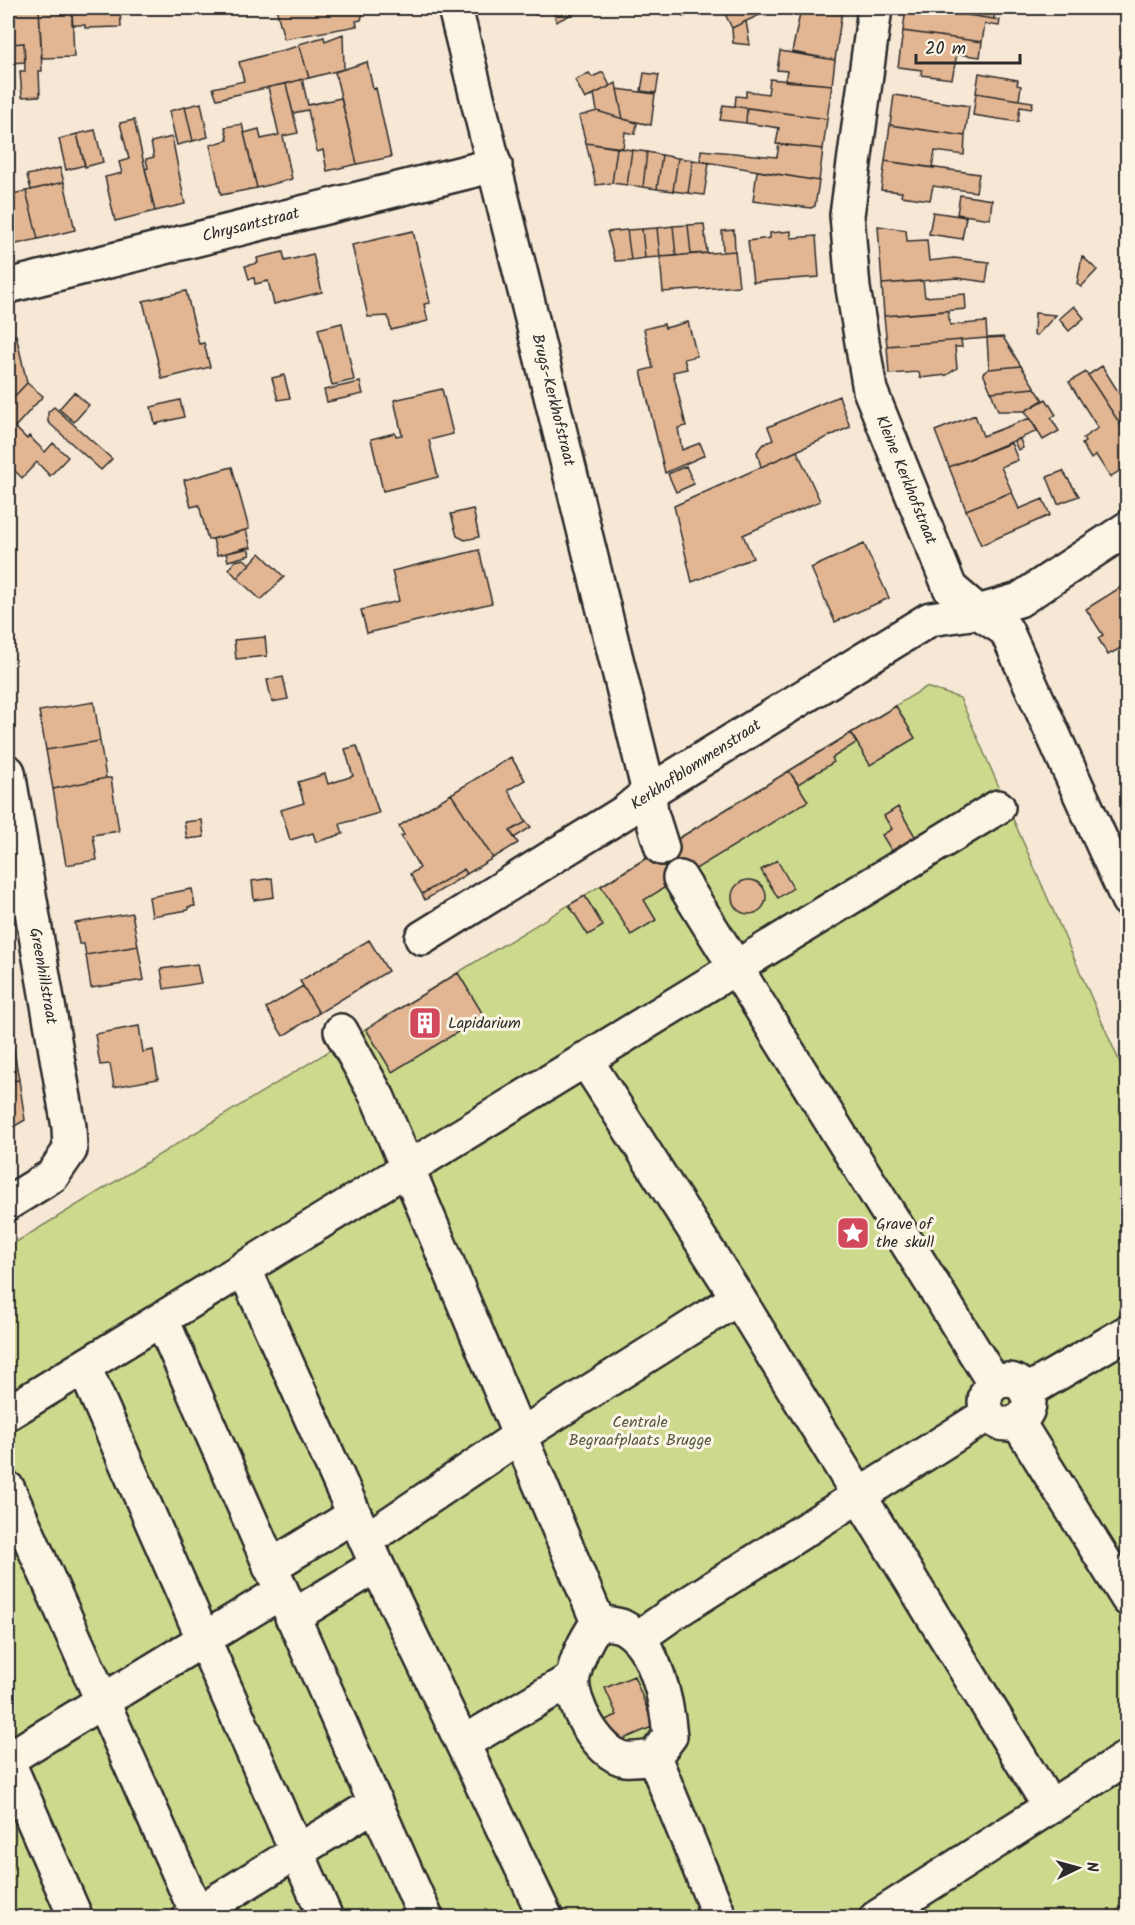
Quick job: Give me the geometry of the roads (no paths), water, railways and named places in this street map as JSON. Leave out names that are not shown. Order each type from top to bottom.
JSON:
[{"type":"street","name":"Brugs-Kerkhofstraat","points":[[455,8],[650,792],[653,821],[662,848]]},
{"type":"street","name":"Kleine Kerkhofstraat","points":[[875,8],[847,215],[853,288],[870,390],[950,588],[978,612],[1006,630],[1128,900]]},
{"type":"street","name":"Chrysantstraat","points":[[8,286],[495,165]]},
{"type":"street","name":"Kerkhofblommenstraat","points":[[422,938],[625,812],[650,792],[930,619],[978,612],[1019,600],[1128,528]]},
{"type":"street","name":"Greenhillstraat","points":[[8,772],[69,1127],[70,1150],[52,1176],[8,1203]]},
{"type":"street","points":[[8,1413],[998,807]]},
{"type":"street","points":[[680,878],[1128,1599]]},
{"type":"street","points":[[341,1031],[378,1098],[598,1622]]},
{"type":"street","points":[[585,1059],[738,1298],[1050,1807]]},
{"type":"street","points":[[244,1268],[366,1540],[546,1917]]},
{"type":"street","points":[[76,1917],[8,1761],[366,1540],[520,1436],[738,1298]]},
{"type":"street","points":[[162,1320],[426,1917]]},
{"type":"street","points":[[638,1638],[675,1612],[1006,1403],[1128,1332]]},
{"type":"street","points":[[84,1367],[326,1917]]},
{"type":"street","points":[[8,1490],[195,1916],[375,1804]]},
{"type":"street","points":[[281,1592],[366,1540]]},
{"type":"street","points":[[598,1622],[621,1626],[638,1638],[652,1662],[667,1702],[670,1736],[654,1757],[625,1759],[611,1753],[594,1738],[576,1699],[572,1679],[584,1642],[598,1622]]},
{"type":"street","points":[[463,1743],[572,1679]]},
{"type":"street","points":[[654,1757],[720,1917]]},
{"type":"street","points":[[876,1917],[1128,1757]]},
{"type":"place","name":"Lapidarium","points":[[425,1023]]},
{"type":"place","name":"Grave of the skull","points":[[853,1233]]},
{"type":"park label","name":"Centrale Begraafplaats Brugge","points":[[640,1431]]}]
